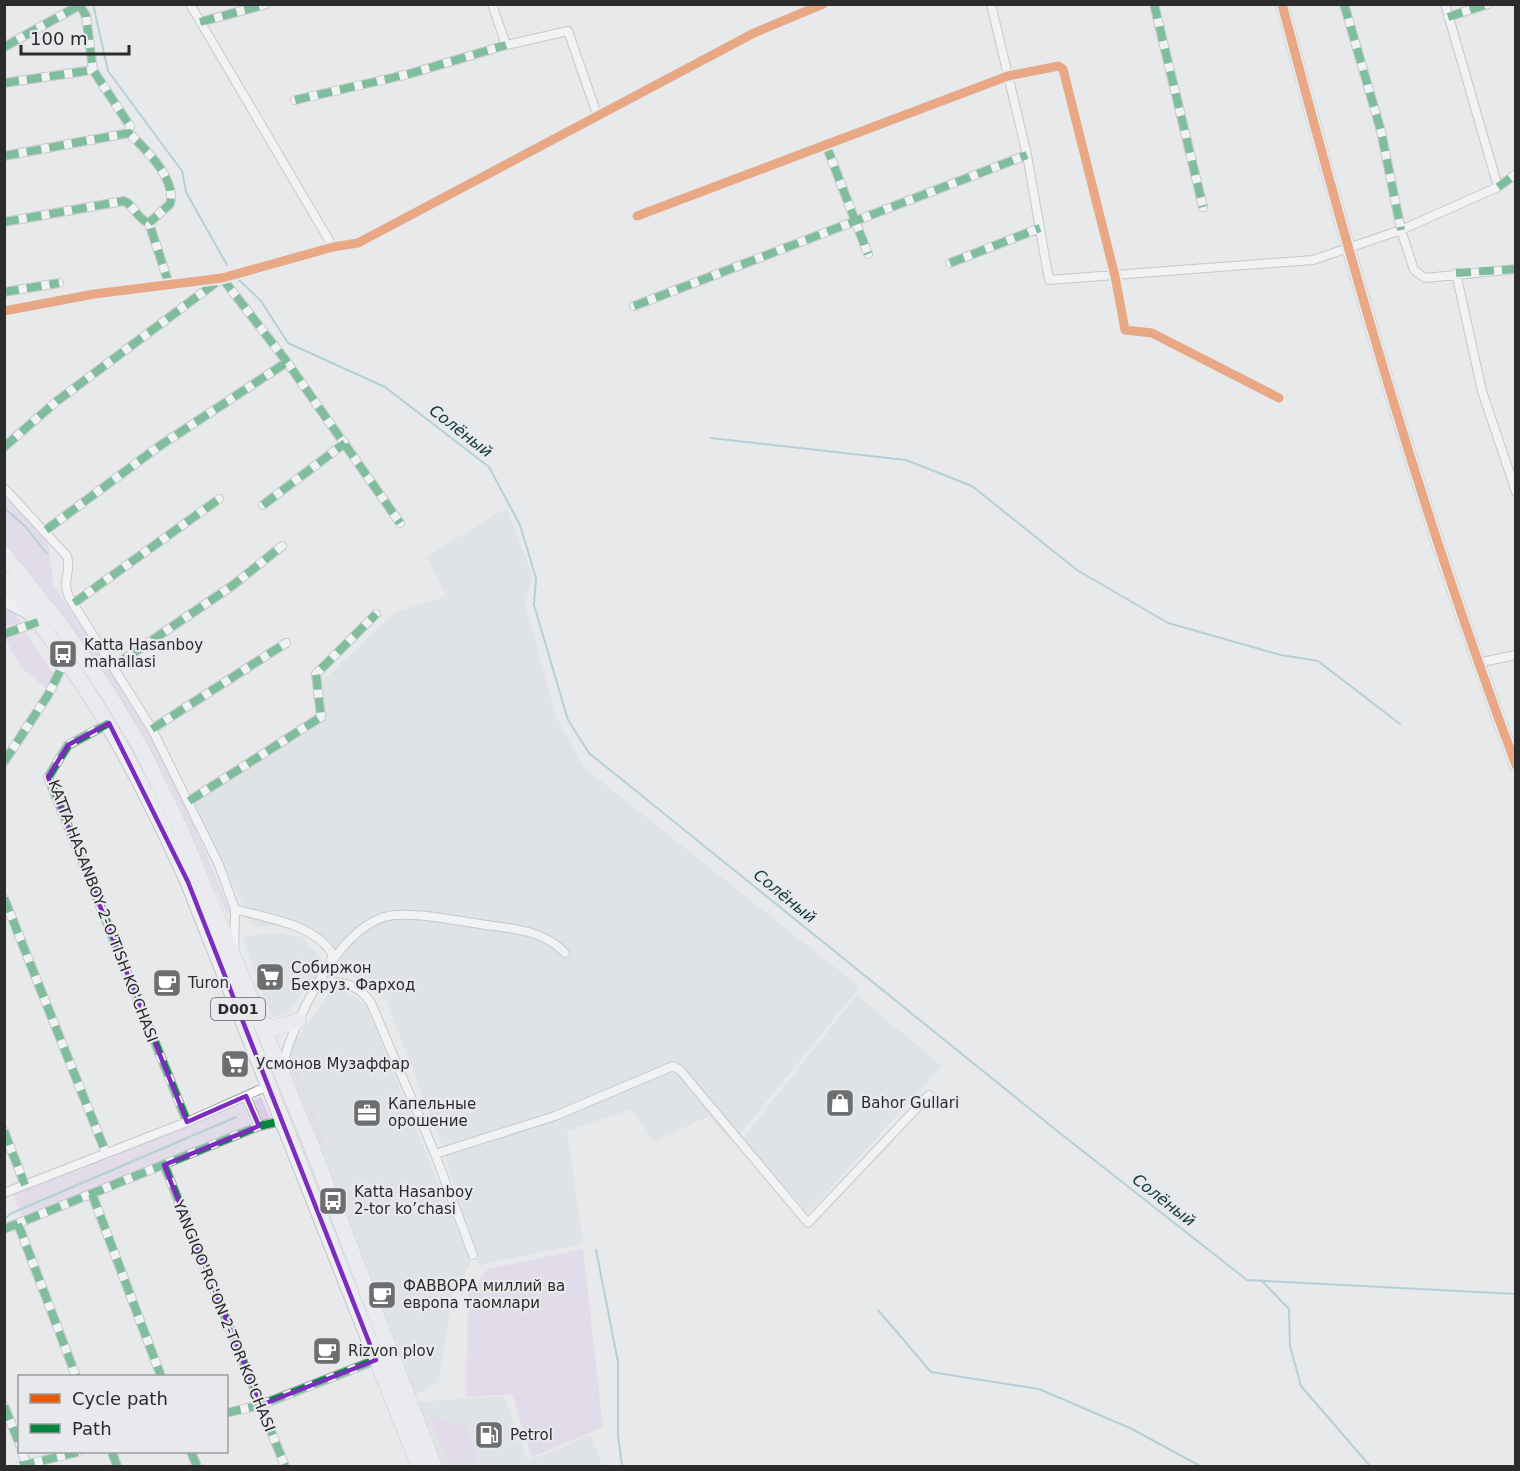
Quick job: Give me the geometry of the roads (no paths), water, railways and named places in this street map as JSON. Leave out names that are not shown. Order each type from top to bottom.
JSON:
[{"type":"highway","name":"D001","points":[[4,554],[91,666],[130,729],[180,828],[311,1144],[434,1467]]},
{"type":"highway","name":"D001","points":[[6,589],[38,622],[66,659],[109,723],[140,777],[188,882],[419,1467]]},
{"type":"highway","points":[[258,1020],[272,1029],[298,1020]]},
{"type":"highway","points":[[268,1086],[280,1073]]},
{"type":"street","points":[[190,4],[333,248]]},
{"type":"street","points":[[200,22],[267,4]]},
{"type":"street","points":[[492,4],[506,45]]},
{"type":"street","points":[[4,311],[94,294],[222,278],[358,243],[754,33],[823,4]]},
{"type":"street","points":[[991,4],[1027,155],[1049,280],[1313,260],[1348,250],[1401,230],[1498,187],[1515,174]]},
{"type":"street","points":[[1155,4],[1203,207]]},
{"type":"street","points":[[1282,4],[1348,250],[1477,663],[1515,765]]},
{"type":"street","points":[[1344,4],[1381,131],[1401,230],[1418,275],[1425,278],[1456,273],[1515,269]]},
{"type":"street","points":[[1445,4],[1498,187]]},
{"type":"street","points":[[1448,17],[1488,4]]},
{"type":"street","points":[[4,47],[80,5],[86,16],[93,70],[130,126],[129,133],[166,178],[172,189],[170,204],[149,223]]},
{"type":"street","points":[[295,100],[409,75],[506,45],[568,31],[598,117]]},
{"type":"street","points":[[637,216],[1008,76],[1053,65],[1063,69],[1125,330],[1152,333],[1279,398]]},
{"type":"street","points":[[4,83],[93,70]]},
{"type":"street","points":[[4,156],[129,133]]},
{"type":"street","points":[[826,145],[868,254]]},
{"type":"street","points":[[634,306],[1027,155]]},
{"type":"street","points":[[4,222],[119,200],[127,202],[138,218],[149,223],[169,284]]},
{"type":"street","points":[[950,263],[1040,228]]},
{"type":"street","points":[[1456,273],[1482,391],[1515,492]]},
{"type":"street","points":[[222,278],[287,362],[400,523]]},
{"type":"street","points":[[4,447],[57,400],[222,278]]},
{"type":"street","points":[[4,292],[59,283]]},
{"type":"street","points":[[46,530],[158,447],[287,362]]},
{"type":"street","points":[[263,504],[345,443]]},
{"type":"street","points":[[4,488],[46,530],[67,556],[68,569],[64,584],[152,729],[189,801],[222,873],[235,909],[234,959]]},
{"type":"street","points":[[74,603],[219,499]]},
{"type":"street","points":[[114,666],[232,586],[282,546]]},
{"type":"street","points":[[189,801],[321,717],[316,674],[376,614]]},
{"type":"street","points":[[4,634],[38,622]]},
{"type":"street","points":[[152,729],[286,643]]},
{"type":"street","points":[[1477,663],[1515,655]]},
{"type":"street","points":[[4,762],[48,695],[66,659]]},
{"type":"street","name":"KATTA HASANBOY 2-O'TISH KO'CHASI","points":[[109,723],[68,745],[48,777],[187,1122]]},
{"type":"street","points":[[4,898],[106,1154]]},
{"type":"street","points":[[235,909],[301,928],[326,945],[332,953],[331,962]]},
{"type":"street","points":[[280,1073],[298,1020],[331,962],[363,929],[385,917],[431,917],[534,932],[554,942],[565,953]]},
{"type":"street","points":[[318,982],[345,982],[365,994],[435,1154],[473,1255]]},
{"type":"street","points":[[435,1154],[555,1116],[674,1066],[680,1070],[808,1223],[929,1095]]},
{"type":"street","points":[[4,1193],[187,1122],[268,1086]]},
{"type":"street","points":[[246,1096],[259,1126]]},
{"type":"street","points":[[4,1229],[259,1126],[282,1120]]},
{"type":"street","points":[[4,1131],[25,1185]]},
{"type":"street","name":"YANGIQO'RG'ON 2-TOR KO'CHASI","points":[[164,1165],[285,1467]]},
{"type":"street","points":[[92,1194],[160,1375]]},
{"type":"street","points":[[18,1224],[75,1375]]},
{"type":"street","points":[[228,1413],[261,1406],[376,1360]]},
{"type":"street","points":[[4,1406],[18,1440]]},
{"type":"street","points":[[24,1466],[74,1453]]},
{"type":"street","points":[[190,1453],[196,1467]]},
{"type":"waterway","name":"Солёный","points":[[93,4],[108,71],[182,171],[186,192],[227,265]]},
{"type":"waterway","name":"Солёный","points":[[237,278],[261,301],[288,343],[385,387],[489,467],[520,525],[536,578],[534,605],[568,720],[589,753],[1056,1130],[1247,1280],[1516,1294]]},
{"type":"waterway","points":[[711,438],[906,460],[972,486],[1077,570],[1168,623],[1281,655],[1318,661],[1400,724]]},
{"type":"waterway","points":[[4,508],[25,526],[47,554]]},
{"type":"waterway","points":[[4,1219],[12,1213],[236,1117]]},
{"type":"waterway","points":[[596,1250],[618,1362],[618,1435],[622,1466]]},
{"type":"waterway","points":[[1262,1281],[1289,1309],[1290,1346],[1301,1386],[1370,1466]]},
{"type":"waterway","points":[[878,1310],[931,1372],[1039,1389],[1132,1429],[1200,1466]]},
{"type":"place","name":"Katta Hasanboy mahallasi","points":[[63,654]]},
{"type":"place","name":"Собиржон Бехруз. Фарход","points":[[270,977]]},
{"type":"place","name":"Turon","points":[[167,983]]},
{"type":"place","name":"Усмонов Музаффар","points":[[235,1064]]},
{"type":"place","name":"Bahor Gullari","points":[[840,1103]]},
{"type":"place","name":"Капельные орошение","points":[[367,1113]]},
{"type":"place","name":"Katta Hasanboy 2-tor ko’chasi","points":[[333,1201]]},
{"type":"place","name":"ФАВВОРА миллий ва европа таомлари","points":[[382,1295]]},
{"type":"place","name":"Rizvon plov","points":[[327,1351]]},
{"type":"place","name":"Petrol","points":[[489,1435]]}]
